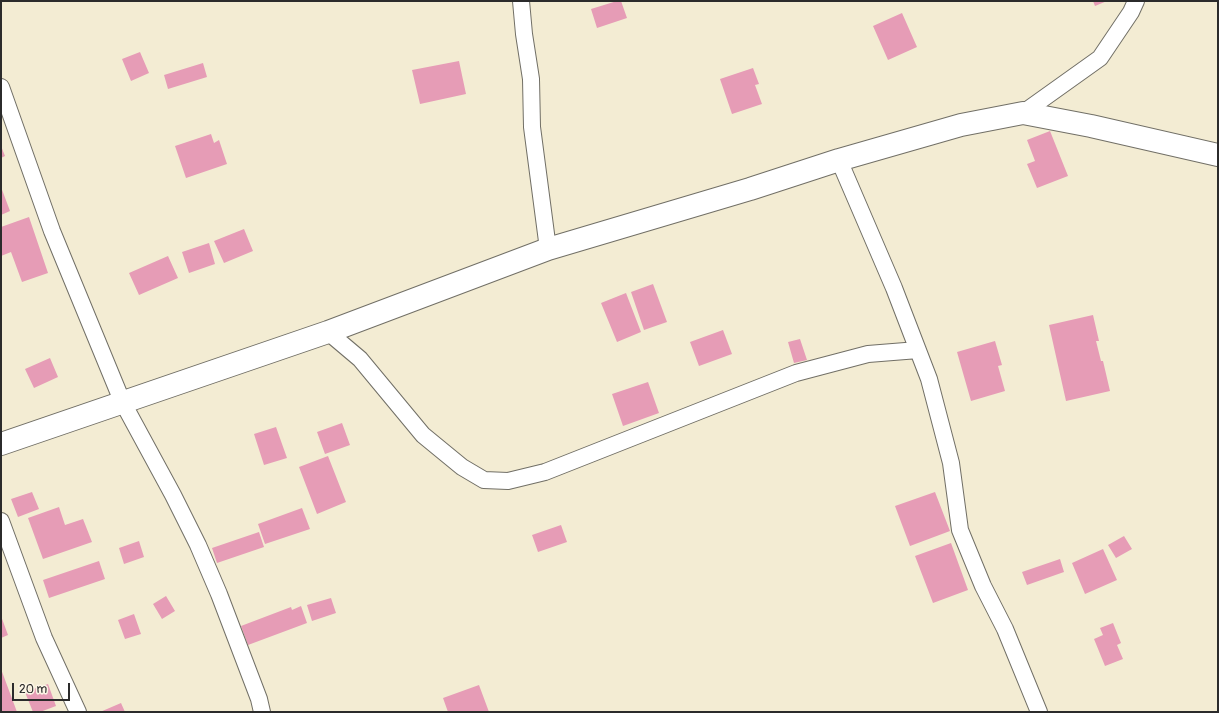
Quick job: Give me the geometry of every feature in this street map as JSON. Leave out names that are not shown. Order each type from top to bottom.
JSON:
[{"type":"main road","points":[[1,444],[122,401],[328,332],[548,248],[750,189],[839,160],[961,125],[1023,113],[1091,126],[1218,155]]},
{"type":"street","points":[[521,1],[524,34],[531,79],[532,127],[548,248]]},
{"type":"street","points":[[1023,113],[1100,58],[1131,12],[1136,1]]},
{"type":"street","points":[[1,87],[52,231],[122,401],[173,495],[198,545],[219,594],[262,712]]},
{"type":"street","points":[[839,160],[894,288],[929,379],[951,463],[960,530],[983,586],[1005,629],[1039,712]]},
{"type":"street","points":[[328,332],[360,358],[423,435],[467,470],[484,480],[508,481],[545,472],[796,373],[868,354],[918,350]]},
{"type":"street","points":[[1,521],[44,638],[78,712]]},
{"type":"building","points":[[621,1],[627,18],[597,28],[591,9]]},
{"type":"building","points":[[1093,1],[1107,1],[1095,6]]},
{"type":"building","points":[[902,13],[917,47],[888,60],[873,26]]},
{"type":"building","points":[[140,52],[149,73],[131,81],[122,59]]},
{"type":"building","points":[[459,61],[466,94],[420,104],[412,70]]},
{"type":"building","points":[[203,63],[207,77],[168,89],[164,75]]},
{"type":"building","points":[[753,68],[759,84],[755,85],[762,104],[732,114],[720,79]]},
{"type":"building","points":[[1050,131],[1068,176],[1037,188],[1027,164],[1035,161],[1027,140]]},
{"type":"building","points":[[211,134],[214,143],[219,140],[227,164],[186,178],[175,146]]},
{"type":"building","points":[[1,146],[5,156],[1,158]]},
{"type":"building","points":[[1,187],[10,211],[1,215]]},
{"type":"building","points":[[29,217],[48,273],[22,282],[11,252],[1,256],[1,227]]},
{"type":"building","points":[[244,229],[253,251],[224,263],[214,241]]},
{"type":"building","points":[[209,243],[215,264],[189,273],[182,252]]},
{"type":"building","points":[[168,256],[178,278],[139,295],[129,273]]},
{"type":"building","points":[[653,284],[667,322],[644,330],[631,292]]},
{"type":"building","points":[[626,293],[641,332],[617,342],[601,303]]},
{"type":"building","points":[[1093,315],[1099,341],[1096,341],[1101,361],[1103,361],[1110,391],[1066,401],[1049,325]]},
{"type":"building","points":[[723,330],[732,354],[699,366],[690,342]]},
{"type":"building","points":[[800,339],[807,360],[794,363],[788,342]]},
{"type":"building","points":[[995,341],[1002,365],[998,366],[1005,391],[971,401],[957,352]]},
{"type":"building","points":[[50,358],[58,377],[34,388],[25,369]]},
{"type":"building","points":[[648,382],[659,413],[623,426],[612,394]]},
{"type":"building","points":[[342,423],[350,445],[325,454],[317,432]]},
{"type":"building","points":[[276,427],[287,458],[264,465],[254,434]]},
{"type":"building","points":[[328,456],[346,502],[317,514],[299,467]]},
{"type":"building","points":[[32,492],[39,509],[18,517],[11,499]]},
{"type":"building","points":[[935,492],[950,531],[910,546],[895,506]]},
{"type":"building","points":[[59,507],[65,525],[83,519],[92,542],[43,559],[28,518]]},
{"type":"building","points":[[302,508],[310,529],[265,544],[258,524]]},
{"type":"building","points":[[561,525],[567,542],[538,552],[532,535]]},
{"type":"building","points":[[259,532],[264,547],[217,563],[212,548]]},
{"type":"building","points":[[1124,536],[1132,549],[1116,558],[1108,545]]},
{"type":"building","points":[[139,541],[144,557],[124,564],[119,548]]},
{"type":"building","points":[[951,543],[968,590],[933,603],[915,556]]},
{"type":"building","points":[[1103,549],[1117,580],[1085,594],[1072,563]]},
{"type":"building","points":[[1060,559],[1064,572],[1027,585],[1022,572]]},
{"type":"building","points":[[99,561],[105,579],[49,598],[43,580]]},
{"type":"building","points":[[166,596],[175,611],[162,619],[153,604]]},
{"type":"building","points":[[331,598],[336,613],[312,621],[307,605]]},
{"type":"building","points":[[301,606],[307,623],[248,645],[241,626],[291,607],[292,610]]},
{"type":"building","points":[[134,614],[141,634],[125,639],[118,620]]},
{"type":"building","points":[[1,616],[8,635],[1,638]]},
{"type":"building","points":[[1113,623],[1121,643],[1117,645],[1123,659],[1105,666],[1094,639],[1103,635],[1100,628]]},
{"type":"building","points":[[1,669],[17,712],[1,712]]},
{"type":"building","points":[[48,684],[56,706],[40,712],[33,712],[25,692]]},
{"type":"building","points":[[479,685],[489,712],[448,712],[443,698]]},
{"type":"building","points":[[121,703],[125,712],[100,712]]}]
